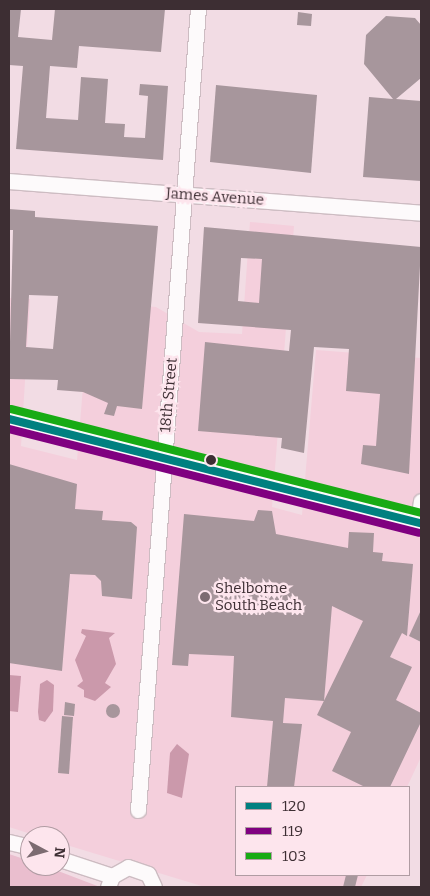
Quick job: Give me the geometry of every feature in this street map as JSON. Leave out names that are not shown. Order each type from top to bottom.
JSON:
[{"type":"main road","points":[[9,419],[164,458],[420,515]]},
{"type":"street","name":"18th Street","points":[[138,810],[198,9]]},
{"type":"street","name":"James Avenue","points":[[9,181],[421,212]]},
{"type":"street","points":[[70,864],[110,882],[136,867],[148,874],[154,887]]},
{"type":"shaded area","points":[[250,222],[294,226],[272,507],[302,515],[316,350],[421,358],[421,757],[407,786],[235,786],[235,876],[366,876],[361,887],[205,887],[70,846],[70,826],[20,826],[20,831],[9,827],[9,298],[30,299],[21,446],[77,460],[90,301],[156,307],[199,332],[242,334]]},
{"type":"shaded area","points":[[82,629],[115,633],[109,638],[116,664],[105,683],[111,687],[95,701],[84,697],[84,690],[77,686],[83,681],[75,660],[86,636],[81,633]]},
{"type":"shaded area","points":[[9,675],[21,676],[18,712],[9,711]]},
{"type":"shaded area","points":[[47,680],[54,685],[53,711],[45,722],[39,720],[38,712],[40,684]]},
{"type":"shaded area","points":[[177,744],[189,754],[182,798],[167,793],[170,753]]},
{"type":"shaded area","points":[[9,854],[20,858],[20,876],[70,876],[100,887],[9,887]]},
{"type":"building","points":[[9,9],[21,9],[18,37],[52,40],[55,9],[165,9],[161,52],[79,46],[77,68],[50,66],[46,118],[78,120],[81,77],[108,79],[105,123],[125,124],[124,137],[145,138],[148,96],[139,95],[140,84],[168,86],[163,160],[16,149],[23,66],[9,65]]},
{"type":"building","points":[[298,12],[312,14],[311,26],[297,25]]},
{"type":"building","points":[[386,16],[415,18],[421,25],[421,78],[396,99],[421,101],[421,181],[363,177],[369,97],[393,99],[364,64],[366,35]]},
{"type":"building","points":[[216,85],[317,95],[311,173],[210,162]]},
{"type":"building","points":[[9,209],[35,211],[35,217],[158,226],[142,409],[117,406],[114,416],[104,414],[108,403],[83,392],[57,390],[58,380],[9,379],[13,230],[9,230]],"holes":[[[29,295],[58,296],[53,349],[26,347]]]},
{"type":"building","points":[[204,227],[421,247],[409,474],[361,464],[363,445],[376,446],[380,394],[346,391],[349,349],[314,347],[304,453],[281,448],[282,438],[198,431],[205,342],[289,351],[291,330],[198,323]],"holes":[[[241,258],[262,259],[259,303],[238,301]]]},
{"type":"building","points":[[9,464],[77,484],[75,509],[103,511],[102,520],[131,522],[137,527],[132,599],[102,596],[101,581],[95,575],[70,574],[62,671],[9,663]]},
{"type":"building","points":[[258,510],[272,511],[276,534],[348,548],[349,532],[374,533],[373,552],[383,553],[382,561],[413,564],[407,636],[402,633],[390,657],[412,667],[396,700],[421,713],[421,722],[390,786],[363,786],[332,771],[351,732],[317,715],[324,701],[285,698],[283,723],[302,724],[294,786],[267,786],[273,721],[231,717],[234,656],[189,654],[188,666],[172,665],[184,514],[254,521]],"holes":[[[332,606],[363,621],[324,701]]]},
{"type":"building","points":[[421,610],[421,642],[409,636]]},
{"type":"building","points":[[65,702],[75,704],[74,716],[64,715]]},
{"type":"building","points":[[110,704],[116,704],[120,711],[116,718],[110,718],[106,714],[106,708]]},
{"type":"building","points":[[62,716],[73,717],[69,774],[58,773]]},
{"type":"building","points":[[346,876],[358,876],[355,887],[343,887]]},
{"type":"transit line","name":"103","points":[[11,409],[421,513]]},
{"type":"transit line","name":"120","points":[[9,419],[421,523]]},
{"type":"transit line","name":"119","points":[[9,429],[419,533]]},
{"type":"place","name":"Shelborne South Beach","points":[[205,597]]}]
